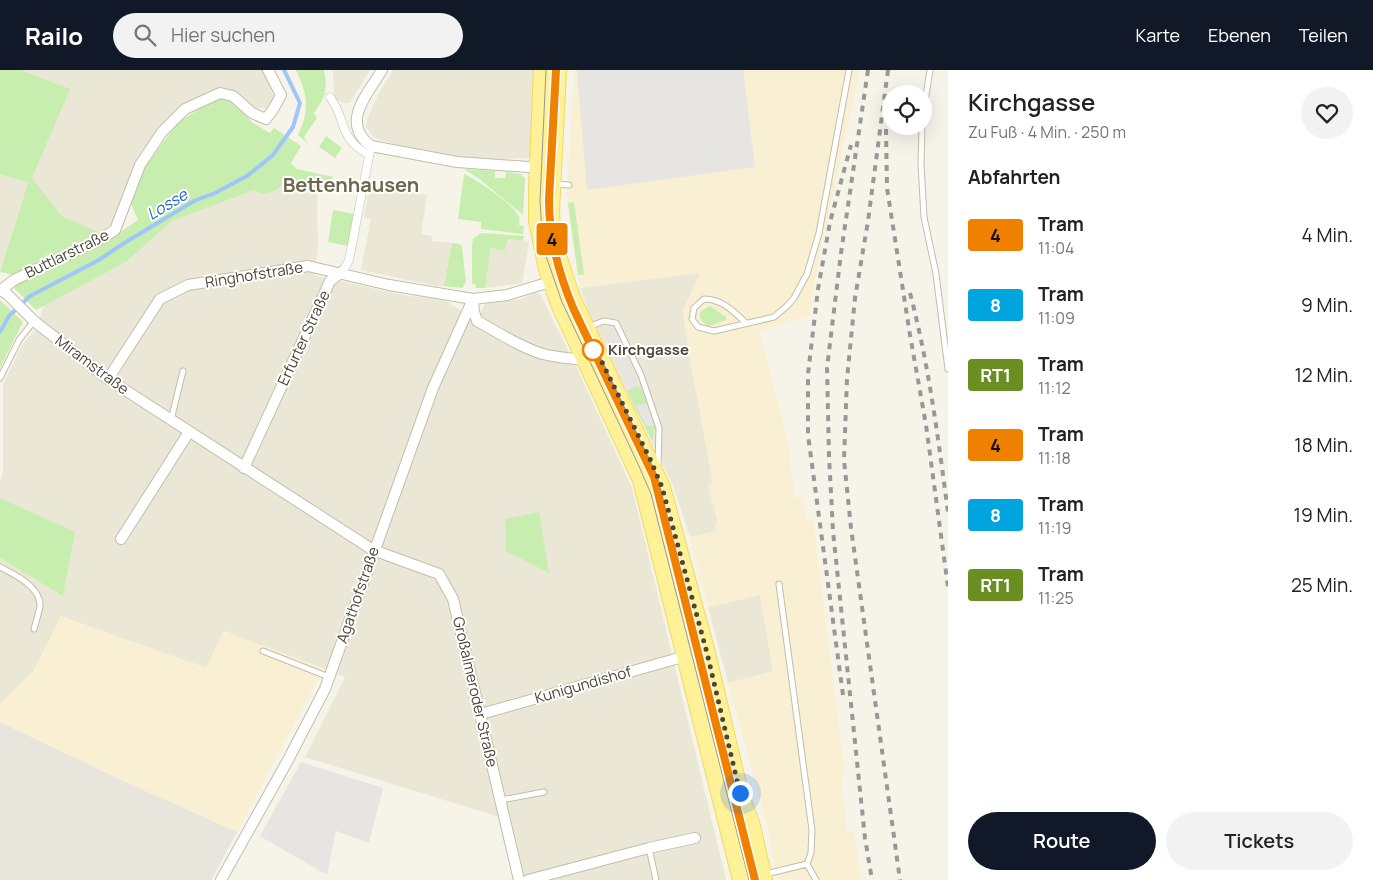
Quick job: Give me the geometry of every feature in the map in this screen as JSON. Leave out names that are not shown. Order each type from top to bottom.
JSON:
[{"type":"main road","points":[[542,70],[552,231],[557,253],[558,280],[585,360],[637,469],[657,503],[707,653],[740,793],[752,826],[752,879]]},
{"type":"main road","points":[[548,173],[558,70]]},
{"type":"main road","points":[[558,280],[585,328],[656,473],[657,503],[686,656],[752,879]]},
{"type":"street","name":"Buttlarstraße","points":[[3,292],[14,280],[101,239],[115,230],[140,165],[162,132],[185,109],[220,92],[233,96],[252,112],[266,119],[281,95],[268,70]]},
{"type":"street","points":[[370,151],[357,132],[355,122],[358,111],[382,70]]},
{"type":"street","points":[[330,98],[338,108],[346,134],[353,144],[370,151],[548,173]]},
{"type":"street","name":"Erfurter Straße","points":[[244,468],[330,281],[342,272],[349,260],[370,151]]},
{"type":"street","name":"Ringhofstraße","points":[[108,379],[160,299],[188,285],[308,266],[342,272],[388,285],[472,300],[508,295],[558,280]]},
{"type":"street","name":"Miramstraße","points":[[3,292],[32,319],[108,379],[374,550]]},
{"type":"street","points":[[472,300],[477,321],[520,344],[543,354],[566,359],[585,360]]},
{"type":"street","name":"Agathofstraße","points":[[221,880],[325,689],[433,388],[472,300]]},
{"type":"street","points":[[120,539],[189,432]]},
{"type":"street","name":"Großalmeroder Straße","points":[[374,550],[439,574],[453,600],[519,880]]},
{"type":"street","name":"Kunigundishof","points":[[481,714],[686,656]]},
{"type":"street","points":[[528,880],[649,848],[695,838]]},
{"type":"lane","points":[[745,322],[731,309],[715,299],[704,299],[694,308],[692,319],[698,327],[714,331],[745,322],[774,317],[787,306],[807,274],[819,233],[849,70]]},
{"type":"lane","points":[[928,85],[930,70]]},
{"type":"lane","points":[[922,135],[921,164],[924,217],[936,274],[948,369]]},
{"type":"lane","points":[[548,173],[569,185]]},
{"type":"lane","points":[[0,378],[32,319]]},
{"type":"lane","points":[[585,328],[604,321],[616,323],[641,376],[659,428],[656,473]]},
{"type":"lane","points":[[171,420],[182,372]]},
{"type":"lane","points":[[0,567],[16,575],[37,592],[40,604],[34,629]]},
{"type":"lane","points":[[779,584],[812,830],[811,853],[806,864]]},
{"type":"lane","points":[[263,651],[329,677]]},
{"type":"lane","points":[[501,800],[544,792]]},
{"type":"lane","points":[[649,848],[656,880]]},
{"type":"lane","points":[[752,879],[806,864]]},
{"type":"lane","points":[[806,864],[816,880]]},
{"type":"shaded area","points":[[22,70],[263,70],[274,98],[266,108],[256,108],[234,92],[221,88],[181,106],[158,128],[134,168],[111,231],[101,233],[62,216],[32,178],[69,89]]},
{"type":"shaded area","points":[[333,70],[370,70],[350,103],[344,103],[334,98]]},
{"type":"shaded area","points":[[393,70],[535,70],[530,158],[470,160],[374,138],[366,127],[368,117]]},
{"type":"shaded area","points":[[574,70],[860,70],[817,268],[809,316],[759,331],[787,437],[795,498],[803,497],[806,519],[813,519],[845,775],[841,776],[847,832],[854,831],[861,880],[777,880],[767,825],[728,683],[773,671],[760,595],[708,607],[690,537],[716,531],[715,525],[718,524],[708,485],[713,483],[683,311],[700,273],[580,288],[567,193]]},
{"type":"shaded area","points":[[577,70],[743,70],[755,167],[587,190]]},
{"type":"shaded area","points":[[0,174],[28,181],[0,271]]},
{"type":"shaded area","points":[[370,184],[427,195],[421,234],[432,236],[432,241],[452,243],[444,286],[436,286],[361,270],[371,219],[364,217]]},
{"type":"shaded area","points":[[267,185],[317,189],[318,251],[313,275],[407,296],[432,298],[448,302],[461,311],[479,317],[485,304],[521,299],[535,293],[540,294],[575,364],[632,488],[726,880],[524,880],[509,820],[305,757],[345,677],[224,631],[207,668],[61,617],[33,672],[0,704],[0,558],[63,596],[74,532],[0,498],[0,482],[3,472],[3,384],[23,343],[36,329],[44,305],[126,262],[172,221]]},
{"type":"shaded area","points":[[508,239],[529,242],[522,283],[485,288],[491,248]]},
{"type":"shaded area","points":[[700,273],[683,311],[713,483],[708,485],[718,524],[717,531],[690,537],[672,483],[591,319],[580,288]]},
{"type":"shaded area","points":[[613,330],[637,380],[635,381],[637,386],[627,391],[625,386],[628,384],[604,334]]},
{"type":"shaded area","points":[[648,403],[655,426],[646,426],[636,405]]},
{"type":"shaded area","points":[[760,595],[773,671],[728,683],[708,607]]},
{"type":"shaded area","points":[[61,616],[206,668],[223,631],[324,668],[237,832],[121,780],[0,722],[0,704],[33,672]]},
{"type":"shaded area","points":[[0,722],[121,780],[237,832],[211,880],[0,880]]},
{"type":"shaded area","points":[[301,762],[383,788],[369,843],[336,831],[327,875],[260,836]]},
{"type":"green space","points":[[0,70],[22,70],[70,89],[32,178],[62,216],[101,233],[15,275],[0,272],[28,182],[0,174]]},
{"type":"green space","points":[[296,70],[324,70],[325,93],[314,113],[317,118],[304,137],[308,144],[298,135],[306,110],[306,102],[303,87]]},
{"type":"green space","points":[[216,99],[231,101],[253,123],[270,133],[274,128],[301,146],[291,163],[297,169],[333,177],[327,186],[322,189],[281,186],[274,191],[265,193],[254,190],[172,221],[126,262],[36,310],[13,287],[119,233],[138,220],[130,201],[141,173],[178,122]]},
{"type":"green space","points":[[326,136],[342,148],[335,158],[319,147]]},
{"type":"green space","points":[[465,169],[495,171],[495,178],[505,178],[506,172],[520,174],[525,178],[523,215],[478,178]]},
{"type":"green space","points":[[464,174],[503,199],[516,212],[519,217],[519,225],[524,226],[523,234],[481,229],[481,222],[458,219]]},
{"type":"green space","points":[[574,202],[584,275],[578,275],[568,203]]},
{"type":"green space","points":[[333,210],[354,214],[348,246],[328,242]]},
{"type":"green space","points":[[481,233],[524,236],[523,241],[508,239],[505,250],[491,248],[485,288],[476,288],[475,284],[472,284],[472,245],[473,239]]},
{"type":"green space","points":[[452,243],[462,246],[466,283],[463,288],[444,286]]},
{"type":"green space","points":[[0,300],[23,322],[0,368]]},
{"type":"green space","points":[[710,306],[726,317],[726,320],[709,326],[704,323],[700,318],[700,313]]},
{"type":"green space","points":[[637,386],[641,388],[648,403],[637,405],[646,426],[655,426],[652,441],[627,391]]},
{"type":"green space","points":[[0,498],[75,532],[63,596],[0,558]]},
{"type":"green space","points":[[539,512],[549,573],[506,551],[505,519]]},
{"type":"waterway","name":"Losse","points":[[0,332],[9,316],[30,296],[99,260],[194,201],[215,193],[247,176],[273,155],[293,127],[300,103],[284,70]]},
{"type":"tram line","points":[[546,70],[540,201],[546,256],[562,302],[651,494],[749,880]]},
{"type":"tram line","points":[[556,70],[549,200],[549,214],[556,256],[574,310],[654,477],[665,519]]},
{"type":"tram line","name":"4","points":[[556,70],[549,200],[549,220],[555,254],[565,290],[654,477],[755,880]]},
{"type":"railway","points":[[868,70],[841,253],[827,368],[833,531],[865,838],[872,880]]},
{"type":"railway","points":[[888,70],[868,221],[855,298],[847,379],[844,460],[851,528],[900,880]]},
{"type":"railway","points":[[886,135],[887,188],[926,425],[948,587]]},
{"type":"railway","points":[[843,695],[808,435],[808,374],[818,289],[830,222],[851,145]]},
{"type":"railway","points":[[910,293],[928,374],[948,512]]},
{"type":"place","name":"Kirchgasse","points":[[593,350]]},
{"type":"district","name":"Bettenhausen","points":[[351,185]]},
{"type":"route","points":[[593,350],[593,344],[662,487],[707,653],[740,793]]}]
